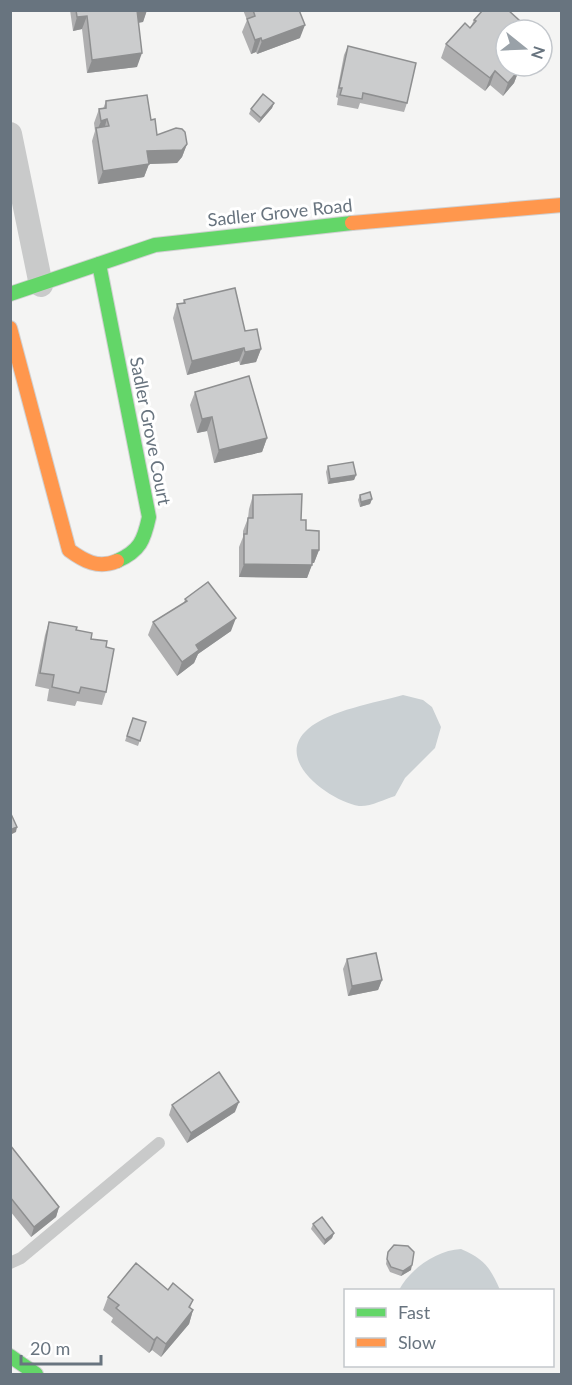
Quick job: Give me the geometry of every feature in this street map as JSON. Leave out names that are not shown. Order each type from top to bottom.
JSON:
[{"type":"street","points":[[10,134],[41,285]]},
{"type":"street","name":"Sadler Grove Road","points":[[10,294],[156,246],[266,231],[561,205]]},
{"type":"street","name":"Sadler Grove Court","points":[[10,328],[69,550],[86,562],[108,565],[127,557],[144,541],[149,517],[99,264]]},
{"type":"street","points":[[10,1356],[36,1374]]},
{"type":"lane","points":[[10,1263],[21,1258],[159,1143]]},
{"type":"shaded area","points":[[403,695],[423,700],[432,707],[441,727],[435,748],[405,778],[395,796],[373,804],[359,806],[334,796],[309,777],[301,766],[297,753],[299,741],[308,729],[317,722],[340,712]]},
{"type":"shaded area","points":[[461,1249],[475,1256],[493,1275],[500,1289],[400,1289],[410,1275],[425,1262],[452,1250]]},
{"type":"building","points":[[76,10],[137,10],[142,53],[92,60],[87,16],[77,17]]},
{"type":"building","points":[[253,10],[299,10],[305,25],[262,41],[261,38],[255,40],[247,19],[255,16]]},
{"type":"building","points":[[483,10],[508,10],[517,18],[494,18],[494,72],[490,78],[446,44],[465,23],[470,28],[476,21],[474,20]]},
{"type":"building","points":[[348,46],[416,63],[407,103],[363,93],[362,99],[340,95],[342,88],[339,88]]},
{"type":"building","points":[[503,78],[512,78],[508,83]]},
{"type":"building","points":[[263,94],[274,103],[261,118],[251,109]]},
{"type":"building","points":[[147,95],[151,120],[155,119],[157,135],[176,128],[182,129],[185,132],[187,144],[182,150],[147,151],[149,164],[103,171],[96,128],[109,126],[107,119],[101,121],[99,109],[106,108],[106,101]]},
{"type":"building","points":[[235,288],[245,331],[257,329],[261,349],[245,352],[244,348],[192,361],[177,304],[185,303],[184,300]]},
{"type":"building","points":[[249,376],[267,438],[219,450],[212,417],[202,419],[195,392]]},
{"type":"building","points":[[353,462],[356,475],[330,479],[328,466]]},
{"type":"building","points":[[370,492],[372,499],[361,502],[360,495]]},
{"type":"building","points":[[302,494],[301,520],[306,520],[306,530],[319,531],[319,550],[312,550],[312,565],[244,564],[244,534],[247,534],[248,518],[253,518],[253,495]]},
{"type":"building","points":[[208,582],[236,618],[196,645],[199,650],[182,662],[153,622],[187,601],[185,599]]},
{"type":"building","points":[[49,622],[77,627],[76,630],[92,633],[91,639],[107,641],[106,647],[114,649],[106,692],[81,687],[79,693],[52,687],[54,675],[40,673]]},
{"type":"building","points":[[133,718],[146,722],[140,741],[127,736]]},
{"type":"building","points":[[10,815],[17,827],[10,830]]},
{"type":"building","points":[[376,953],[382,980],[352,986],[347,959]]},
{"type":"building","points":[[219,1072],[239,1102],[191,1133],[172,1105]]},
{"type":"building","points":[[10,1145],[59,1207],[34,1227],[10,1197]]},
{"type":"building","points":[[322,1217],[334,1233],[325,1240],[313,1224]]},
{"type":"building","points":[[394,1245],[408,1246],[414,1252],[412,1265],[403,1271],[391,1267],[387,1259],[388,1252]]},
{"type":"building","points":[[136,1263],[168,1290],[173,1283],[193,1300],[189,1307],[193,1310],[166,1344],[157,1337],[154,1340],[116,1308],[119,1305],[108,1297]]},
{"type":"traffic: fast","points":[[10,294],[155,245],[352,223]]},
{"type":"traffic: fast","points":[[99,264],[149,517],[140,544],[131,553],[117,561]]},
{"type":"traffic: fast","points":[[10,1356],[36,1374]]},
{"type":"traffic: slow","points":[[352,223],[562,205]]},
{"type":"traffic: slow","points":[[10,328],[69,550],[92,563],[104,564],[117,561]]}]
